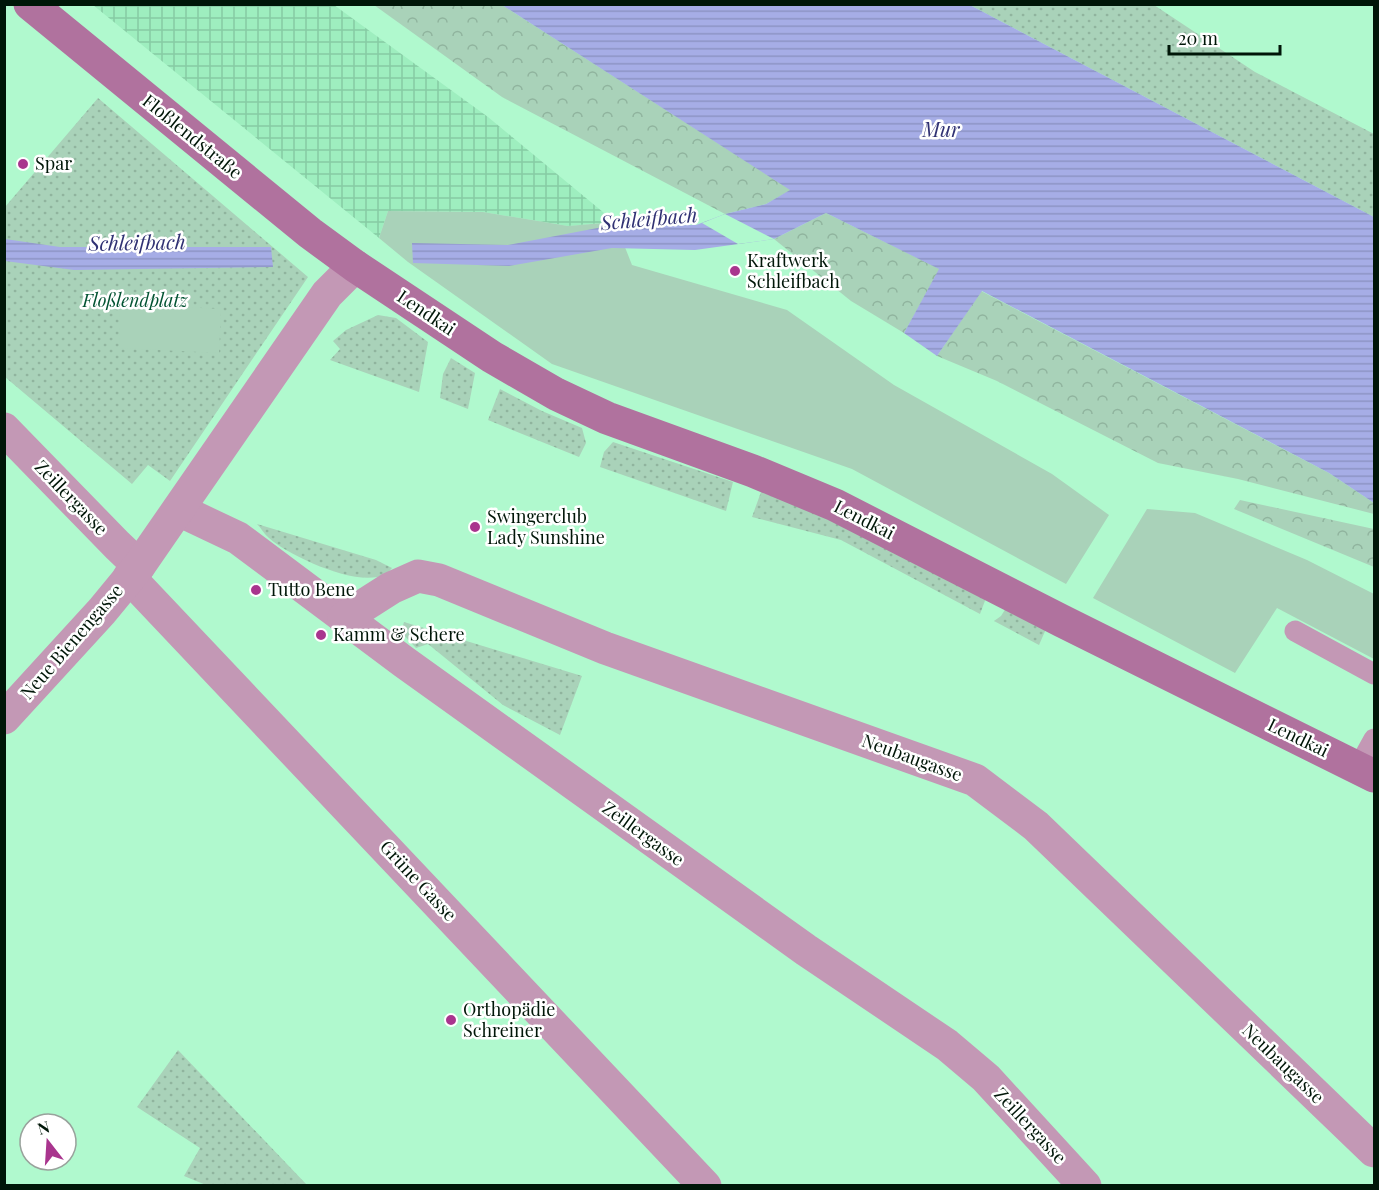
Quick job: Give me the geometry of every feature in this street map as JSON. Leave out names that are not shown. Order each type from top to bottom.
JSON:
[{"type":"main road","name":"Floßlendstraße","points":[[30,4],[301,226],[355,266]]},
{"type":"main road","name":"Lendkai","points":[[355,266],[492,357],[556,394],[607,418],[753,471],[835,505],[1366,772]]},
{"type":"street","points":[[134,571],[179,510],[327,294],[355,266]]},
{"type":"street","name":"Zeillergasse","points":[[4,429],[117,545],[134,571]]},
{"type":"street","name":"Zeillergasse","points":[[179,510],[238,538],[344,618],[806,950],[947,1045],[986,1078],[1085,1185]]},
{"type":"street","name":"Neue Bienengasse","points":[[4,718],[102,611],[134,571]]},
{"type":"street","name":"Grüne Gasse","points":[[134,571],[705,1185]]},
{"type":"street","name":"Neubaugasse","points":[[344,618],[391,588],[418,576],[439,580],[605,648],[975,780],[1036,826],[1374,1151]]},
{"type":"lane","points":[[1295,632],[1374,674]]},
{"type":"lane","points":[[1366,772],[1374,739]]},
{"type":"shaded area","points":[[93,5],[334,5],[488,117],[615,222],[568,226],[483,212],[388,211],[379,238]]},
{"type":"green space","points":[[374,5],[502,5],[791,190],[766,204],[725,214],[502,97]]},
{"type":"green space","points":[[970,5],[1154,5],[1255,72],[1374,134],[1374,217]]},
{"type":"green space","name":"Floßlendplatz","points":[[98,98],[308,277],[170,481],[148,465],[132,484],[5,377],[5,207]]},
{"type":"green space","points":[[388,211],[483,212],[568,226],[615,222],[632,265],[787,310],[894,385],[1052,474],[1109,515],[1066,584],[852,469],[552,364],[408,262],[379,238]]},
{"type":"green space","points":[[826,213],[940,269],[904,333],[851,301],[774,239]]},
{"type":"green space","points":[[981,291],[1329,473],[1374,503],[1374,514],[1238,479],[1158,463],[997,381],[937,356]]},
{"type":"green space","points":[[120,304],[221,309],[219,353],[119,348]]},
{"type":"green space","points":[[378,315],[396,318],[428,342],[419,392],[330,360],[340,349],[333,341],[346,330]]},
{"type":"green space","points":[[451,358],[475,373],[468,409],[440,398],[443,374]]},
{"type":"green space","points":[[500,389],[542,411],[582,428],[586,443],[579,457],[488,420]]},
{"type":"green space","points":[[613,442],[733,482],[726,511],[600,467],[604,452]]},
{"type":"green space","points":[[761,492],[818,513],[986,598],[980,614],[841,540],[752,517]]},
{"type":"green space","points":[[1240,500],[1374,529],[1374,567],[1234,509]]},
{"type":"green space","points":[[1147,509],[1195,513],[1307,560],[1374,594],[1374,659],[1277,608],[1235,673],[1093,598]]},
{"type":"green space","points":[[257,524],[376,560],[392,568],[386,574],[374,577],[343,574],[292,553],[267,536]]},
{"type":"green space","points":[[1006,608],[1046,629],[1039,645],[994,621]]},
{"type":"green space","points":[[404,622],[582,676],[560,735],[503,705],[428,644],[416,648],[401,632]]},
{"type":"green space","points":[[178,1050],[307,1185],[206,1185],[184,1176],[200,1148],[137,1107]]},
{"type":"water","name":"Mur","points":[[502,5],[970,5],[1374,217],[1374,503],[1329,473],[982,291],[937,356],[904,333],[939,269],[826,213],[774,239],[695,250],[612,248],[509,266],[413,263],[412,243],[508,245],[608,226],[696,225],[725,214],[766,204],[790,190]]},
{"type":"water","points":[[5,239],[60,247],[271,247],[273,267],[74,270],[5,261]]},
{"type":"pier","points":[[725,214],[774,239],[738,244],[702,223]]},
{"type":"place","name":"Spar","points":[[23,164]]},
{"type":"place","name":"Kraftwerk Schleifbach","points":[[735,271]]},
{"type":"place","name":"Swingerclub Lady Sunshine","points":[[475,527]]},
{"type":"place","name":"Tutto Bene","points":[[256,590]]},
{"type":"place","name":"Kamm & Schere","points":[[321,635]]},
{"type":"place","name":"Orthopädie Schreiner","points":[[451,1020]]},
{"type":"water label","name":"Schleifbach","points":[[649,219]]},
{"type":"water label","name":"Schleifbach","points":[[137,243]]}]
